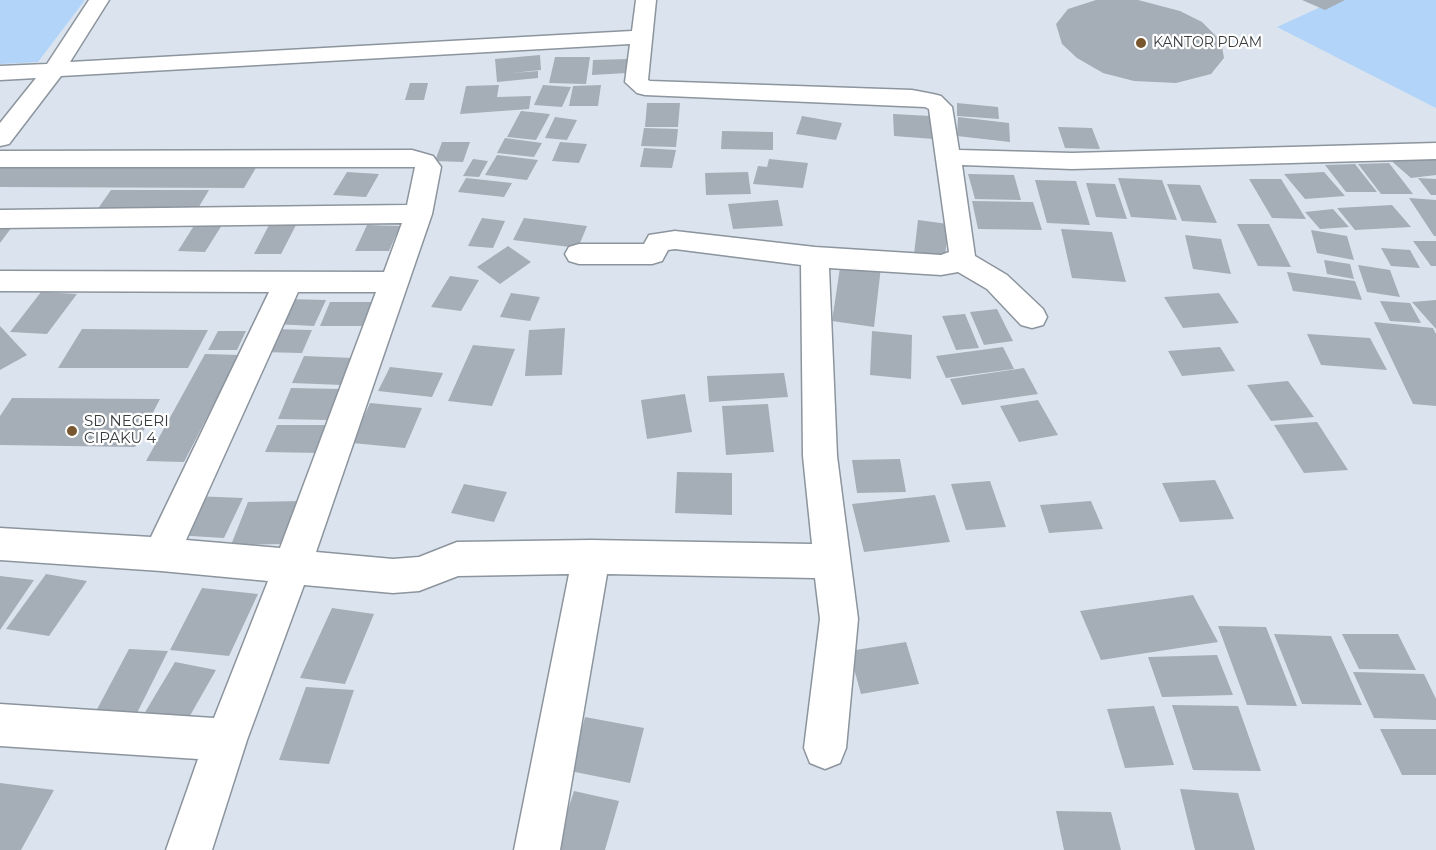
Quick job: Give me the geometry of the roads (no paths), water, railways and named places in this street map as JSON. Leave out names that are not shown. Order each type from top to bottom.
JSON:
[{"type":"street","points":[[0,139],[55,69],[99,0]]},
{"type":"street","points":[[646,0],[636,82],[645,88],[912,97],[933,100],[940,107],[949,157],[963,254],[960,260]]},
{"type":"street","points":[[0,73],[643,37]]},
{"type":"street","points":[[949,157],[1072,161],[1436,151]]},
{"type":"street","points":[[0,159],[412,158],[423,160],[428,167],[419,214],[292,567],[226,740],[189,850]]},
{"type":"street","points":[[0,219],[419,214]]},
{"type":"street","points":[[579,254],[652,254],[659,242],[675,240],[815,256],[941,265],[960,260],[997,282],[1032,317]]},
{"type":"street","points":[[815,256],[816,397],[831,561],[839,620],[825,748]]},
{"type":"street","points":[[0,281],[394,282]]},
{"type":"street","points":[[161,554],[288,282]]},
{"type":"street","points":[[0,544],[161,554],[393,576],[419,574],[458,559],[591,557],[831,561]]},
{"type":"street","points":[[537,850],[591,557]]},
{"type":"street","points":[[0,724],[226,740]]},
{"type":"place","name":"KANTOR PDAM","points":[[1141,43]]},
{"type":"place","name":"SD NEGERI CIPAKU 4","points":[[72,431]]}]
